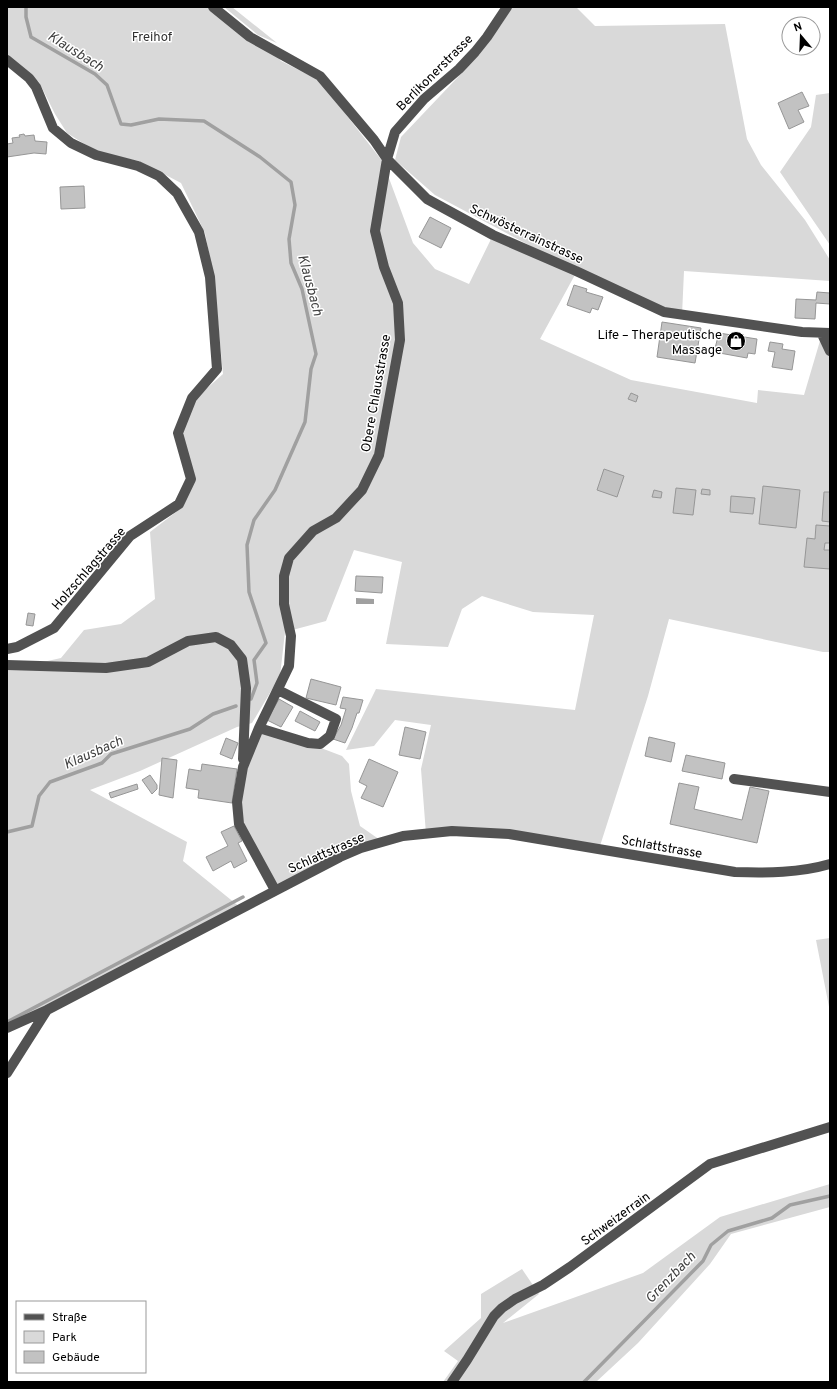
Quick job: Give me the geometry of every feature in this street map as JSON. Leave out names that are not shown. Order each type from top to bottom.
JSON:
[{"type":"street","name":"Schwösterrainstrasse","points":[[213,7],[250,37],[320,76],[374,140],[387,159],[427,199],[494,235],[664,312],[787,330],[826,334]]},
{"type":"street","name":"Berlikonerstrasse","points":[[387,159],[395,132],[424,99],[459,69],[475,52],[507,7]]},
{"type":"street","name":"Holzschlagstrasse","points":[[7,60],[29,78],[36,87],[53,128],[72,143],[96,155],[138,166],[159,176],[177,193],[199,232],[210,277],[217,369],[192,398],[178,433],[191,479],[179,504],[130,536],[54,628],[17,647],[7,649]]},
{"type":"street","name":"Obere Chlausstrasse","points":[[275,890],[239,824],[237,802],[242,767],[258,728],[289,666],[291,636],[284,604],[284,576],[289,558],[313,531],[336,518],[362,490],[379,455],[400,340],[398,303],[384,267],[375,231],[387,159]]},
{"type":"street","points":[[826,334],[830,351]]},
{"type":"street","points":[[7,665],[106,668],[148,662],[188,641],[216,637],[231,645],[242,659],[246,688],[242,767]]},
{"type":"street","points":[[258,728],[308,743],[320,744],[330,736],[336,719],[278,690]]},
{"type":"street","points":[[734,779],[830,792]]},
{"type":"street","name":"Schlattstrasse","points":[[7,1028],[47,1010],[340,857],[362,848],[403,836],[452,831],[509,834],[735,872],[767,873],[800,870],[830,864]]},
{"type":"street","points":[[7,1074],[47,1010]]},
{"type":"street","name":"Schweizerrain","points":[[452,1382],[494,1316],[502,1308],[544,1285],[565,1271],[710,1164],[830,1127]]},
{"type":"green space","name":"Freihof","points":[[7,7],[213,7],[271,49],[281,61],[319,80],[383,162],[413,243],[435,269],[469,284],[493,235],[570,267],[435,195],[395,160],[401,137],[458,77],[501,25],[512,7],[576,7],[595,26],[725,24],[747,139],[761,165],[805,220],[830,260],[830,281],[684,271],[682,315],[577,271],[540,339],[631,380],[757,403],[758,390],[804,395],[822,334],[830,333],[830,652],[823,652],[669,619],[648,696],[599,849],[509,834],[426,834],[421,769],[431,725],[395,720],[374,746],[346,750],[376,689],[575,710],[594,615],[533,612],[482,596],[462,609],[448,647],[386,644],[402,562],[354,550],[326,621],[285,632],[280,676],[252,723],[237,727],[140,771],[90,790],[187,842],[183,861],[241,908],[7,1028],[7,670],[61,658],[84,630],[121,624],[155,599],[150,532],[180,509],[195,480],[182,431],[195,399],[223,374],[214,279],[205,233],[181,183],[139,161],[97,152],[67,133],[55,114],[39,82],[7,58]]},
{"type":"green space","points":[[224,7],[232,7],[277,43],[258,35]]},
{"type":"green space","points":[[830,93],[830,245],[780,172],[811,127],[816,95]]},
{"type":"green space","points":[[259,728],[308,743],[342,756],[349,764],[351,791],[360,826],[383,842],[275,890],[239,824],[243,767]]},
{"type":"green space","points":[[830,938],[830,1012],[816,940]]},
{"type":"green space","points":[[830,1184],[830,1194],[828,1197],[830,1197],[830,1207],[731,1234],[710,1264],[638,1343],[596,1382],[443,1382],[458,1361],[444,1351],[481,1318],[481,1294],[522,1269],[539,1294],[503,1323],[643,1273],[720,1217]]},
{"type":"shaded area","points":[[356,598],[374,599],[374,604],[356,604]]},
{"type":"building","points":[[802,92],[809,106],[798,110],[804,122],[789,129],[778,103]]},
{"type":"building","points":[[24,134],[25,136],[34,135],[35,141],[47,142],[46,154],[34,153],[7,157],[7,144],[13,143],[12,138],[20,137],[19,135]]},
{"type":"building","points":[[84,186],[85,208],[61,209],[60,187]]},
{"type":"building","points":[[430,217],[451,228],[441,248],[419,237]]},
{"type":"building","points":[[574,285],[587,289],[586,292],[603,297],[598,310],[592,308],[590,313],[567,305]]},
{"type":"building","points":[[817,292],[830,293],[830,304],[816,303],[815,319],[795,318],[796,299],[816,300]]},
{"type":"building","points":[[662,322],[701,328],[695,363],[657,357]]},
{"type":"building","points":[[719,333],[757,339],[755,354],[748,353],[747,358],[714,352]]},
{"type":"building","points":[[770,342],[783,344],[782,349],[795,351],[792,370],[772,367],[775,352],[768,351]]},
{"type":"building","points":[[631,393],[638,396],[636,402],[628,399]]},
{"type":"building","points":[[604,469],[624,476],[617,497],[597,490]]},
{"type":"building","points":[[763,486],[800,490],[796,528],[759,524]]},
{"type":"building","points":[[676,488],[696,490],[693,515],[673,513]]},
{"type":"building","points":[[702,489],[710,490],[710,495],[701,494]]},
{"type":"building","points":[[654,490],[662,492],[661,498],[652,497]]},
{"type":"building","points":[[824,492],[830,492],[830,522],[822,521]]},
{"type":"building","points":[[731,496],[755,498],[753,514],[730,512]]},
{"type":"building","points":[[816,525],[830,526],[830,543],[825,543],[824,550],[830,550],[830,569],[804,567],[807,538],[815,539]]},
{"type":"building","points":[[356,576],[383,577],[382,593],[355,591]]},
{"type":"building","points":[[28,613],[35,614],[33,626],[26,625]]},
{"type":"building","points":[[311,679],[341,687],[336,705],[306,698]]},
{"type":"building","points":[[343,697],[363,700],[359,713],[357,713],[345,743],[333,739],[341,725],[346,709],[340,708]]},
{"type":"building","points":[[279,699],[293,707],[281,727],[267,720]]},
{"type":"building","points":[[300,711],[320,722],[315,731],[295,721]]},
{"type":"building","points":[[405,727],[426,732],[420,759],[399,755]]},
{"type":"building","points":[[649,737],[675,743],[671,762],[645,756]]},
{"type":"building","points":[[226,738],[238,743],[232,759],[220,754]]},
{"type":"building","points":[[686,755],[725,763],[722,779],[682,771]]},
{"type":"building","points":[[162,758],[177,760],[173,798],[159,795]]},
{"type":"building","points":[[369,759],[398,772],[383,807],[361,798],[367,786],[359,782]]},
{"type":"building","points":[[202,764],[237,769],[232,803],[198,798],[199,790],[186,788],[189,769],[201,771]]},
{"type":"building","points":[[150,775],[157,785],[157,789],[152,794],[142,780]]},
{"type":"building","points":[[679,783],[699,787],[694,809],[742,820],[750,787],[769,791],[757,843],[670,824]]},
{"type":"building","points":[[137,784],[138,789],[111,798],[109,793]]},
{"type":"building","points":[[234,826],[242,841],[238,843],[247,861],[234,868],[231,861],[213,871],[206,857],[228,846],[221,832]]},
{"type":"waterway","name":"Klausbach","points":[[26,7],[26,17],[31,37],[95,74],[107,85],[121,124],[131,125],[159,119],[204,121],[260,157],[291,182],[295,205],[289,239],[291,263],[302,289],[316,354],[311,369],[305,422],[275,490],[254,520],[247,545],[249,592],[266,643],[254,660],[257,683],[251,699]]},
{"type":"waterway","name":"Klausbach","points":[[7,832],[32,826],[39,796],[50,782],[102,763],[111,754],[190,729],[213,714],[236,706]]},
{"type":"waterway","points":[[7,1022],[243,897]]},
{"type":"waterway","name":"Grenzbach","points":[[584,1382],[703,1261],[711,1245],[728,1231],[772,1218],[790,1205],[830,1196]]},
{"type":"place","name":"Life – Therapeutische Massage","points":[[736,341]]}]
